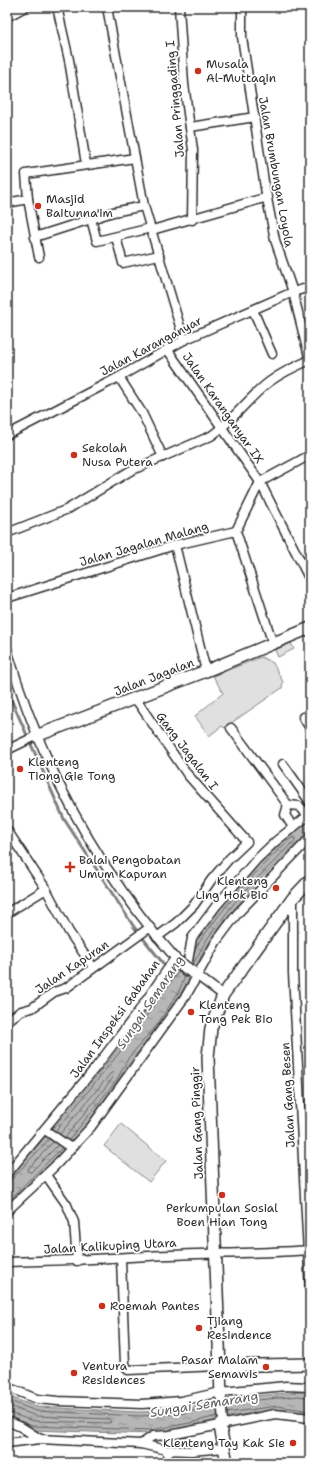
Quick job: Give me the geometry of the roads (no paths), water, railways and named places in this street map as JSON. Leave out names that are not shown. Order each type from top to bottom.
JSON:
[{"type":"street","points":[[7,17],[25,7]]},
{"type":"street","points":[[56,7],[69,60],[86,164]]},
{"type":"street","points":[[107,7],[144,206],[184,340]]},
{"type":"street","name":"Jalan Pringgading I","points":[[179,7],[184,84],[193,150],[192,220]]},
{"type":"street","name":"Jalan Brumbungan Loyola","points":[[242,7],[242,37],[265,188],[268,197],[275,240],[293,292],[310,361]]},
{"type":"street","points":[[190,127],[255,117]]},
{"type":"street","points":[[39,257],[28,200],[26,174],[135,158]]},
{"type":"street","points":[[91,219],[97,242],[192,220],[268,197]]},
{"type":"street","points":[[7,203],[28,200]]},
{"type":"street","points":[[35,236],[113,212],[144,206]]},
{"type":"street","points":[[116,237],[123,263],[159,255]]},
{"type":"street","name":"Jalan Karanganyar","points":[[7,435],[119,377],[184,340],[310,286]]},
{"type":"street","points":[[253,310],[272,354]]},
{"type":"street","name":"Jalan Karanganyar IX","points":[[167,349],[260,482],[310,580]]},
{"type":"street","points":[[7,533],[68,509],[109,483],[211,436],[222,428],[268,383],[281,374],[310,361]]},
{"type":"street","points":[[119,377],[146,420],[163,457]]},
{"type":"street","points":[[273,644],[236,531],[260,482],[310,455]]},
{"type":"street","name":"Jalan Jagalan Malang","points":[[7,598],[175,545],[236,531]]},
{"type":"street","points":[[175,545],[206,671]]},
{"type":"street","name":"Jalan Jagalan","points":[[7,750],[33,737],[206,671],[310,628]]},
{"type":"street","points":[[7,649],[33,737],[98,856],[148,929],[157,937],[174,961],[223,995]]},
{"type":"street","name":"Gang Jagalan I","points":[[135,698],[187,774],[247,842],[229,859],[212,879],[194,905],[176,923],[157,937]]},
{"type":"street","points":[[303,717],[310,728]]},
{"type":"street","points":[[231,728],[288,805],[299,806],[309,814]]},
{"type":"street","points":[[283,764],[310,802]]},
{"type":"street","points":[[288,805],[285,815],[292,827]]},
{"type":"street","name":"Jalan Inspeksi Gabahan","points":[[7,1174],[46,1131],[136,1014],[161,976],[174,961],[186,972],[192,938],[216,906],[257,859],[292,827],[309,814]]},
{"type":"street","points":[[7,830],[46,889],[69,932],[93,967]]},
{"type":"street","points":[[7,1211],[46,1175],[106,1106],[236,914],[310,838]]},
{"type":"street","name":"Jalan Gang Pinggir","points":[[221,1394],[208,1057],[211,1028],[223,995],[293,898],[310,880]]},
{"type":"street","points":[[7,913],[46,889]]},
{"type":"street","name":"Jalan Gang Besen","points":[[293,898],[293,972],[310,1290]]},
{"type":"street","name":"Jalan Kapuran","points":[[7,1021],[21,1011],[32,1008],[54,992],[66,988],[93,967],[148,929]]},
{"type":"street","points":[[46,1131],[70,1148]]},
{"type":"street","points":[[46,1175],[66,1205],[74,1222],[77,1261]]},
{"type":"street","name":"Jalan Kalikuping Utara","points":[[7,1262],[77,1261],[309,1250]]},
{"type":"street","points":[[121,1259],[126,1364],[128,1370],[310,1364]]},
{"type":"street","points":[[7,1387],[37,1399],[115,1404],[142,1404],[181,1401],[221,1394],[286,1386],[310,1387]]},
{"type":"street","points":[[221,1394],[222,1425],[227,1463]]},
{"type":"street","points":[[141,1444],[152,1436],[170,1435],[274,1414],[310,1418]]},
{"type":"street","points":[[7,1421],[21,1427],[40,1439]]},
{"type":"street","points":[[7,1443],[40,1439],[141,1444],[167,1450],[191,1451],[225,1448]]},
{"type":"street","points":[[167,1450],[168,1463]]},
{"type":"water","points":[[310,817],[310,831],[233,910],[204,951],[174,1005],[155,1035],[133,1058],[106,1100],[91,1120],[56,1159],[7,1207],[7,1178],[68,1112],[124,1041],[203,930],[238,884],[265,856]]},
{"type":"water","points":[[300,1392],[310,1395],[310,1415],[277,1410],[233,1416],[191,1427],[152,1434],[30,1430],[7,1420],[7,1396],[37,1407],[140,1412],[180,1410],[231,1398]]},
{"type":"waterway","name":"Sungai Semarang","points":[[7,690],[64,819],[134,927],[174,977]]},
{"type":"place","name":"Musala Al-Muttaqin","points":[[198,71]]},
{"type":"place","name":"Masjid Baitunna'im","points":[[38,206]]},
{"type":"place","name":"Sekolah Nusa Putera","points":[[74,455]]},
{"type":"place","name":"Klenteng Tiong Gie Tong","points":[[20,769]]},
{"type":"place","name":"Balai Pengobatan Umum Kapuran","points":[[70,867]]},
{"type":"place","name":"Klenteng Ling Hok Bio","points":[[276,888]]},
{"type":"place","name":"Klenteng Tong Pek Bio","points":[[191,1012]]},
{"type":"place","name":"Perkumpulan Sosial Boen Hian Tong","points":[[222,1195]]},
{"type":"place","name":"Roemah Pantes","points":[[102,1306]]},
{"type":"place","name":"Tjiang Resindence","points":[[199,1328]]},
{"type":"place","name":"Pasar Malam Semawis","points":[[266,1367]]},
{"type":"place","name":"Ventura Residences","points":[[74,1373]]},
{"type":"place","name":"Klenteng Tay Kak Sie","points":[[293,1443]]}]
